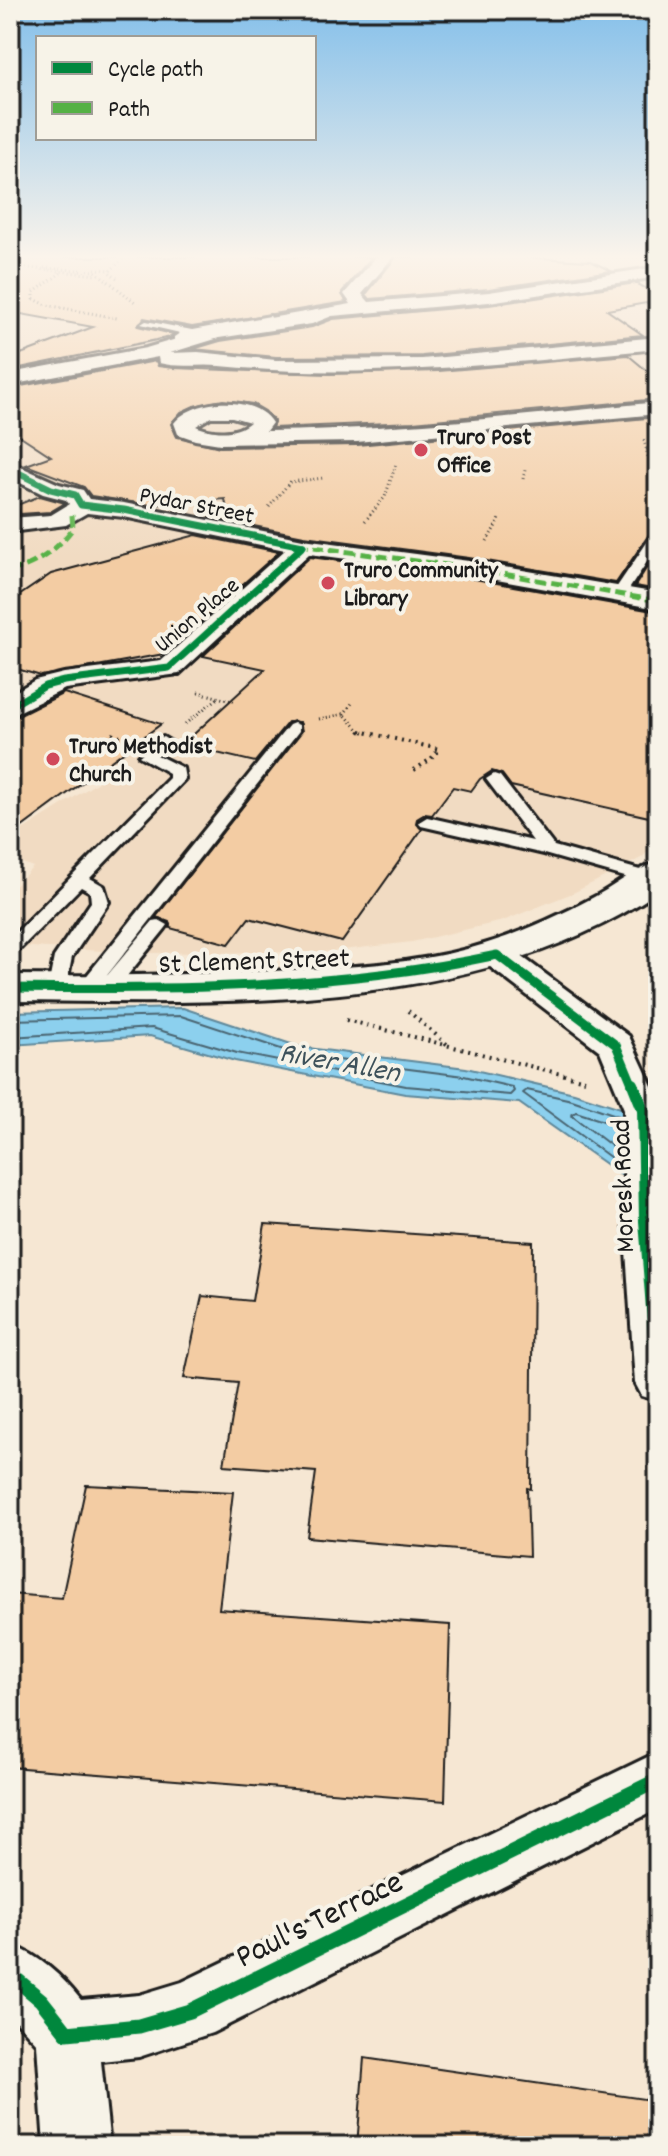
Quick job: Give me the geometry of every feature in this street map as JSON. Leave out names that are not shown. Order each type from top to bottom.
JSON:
[{"type":"main road","name":"St Clement Street","points":[[10,988],[225,986],[417,973],[497,955],[569,926],[655,876]]},
{"type":"street","points":[[10,379],[117,358]]},
{"type":"street","points":[[98,363],[198,358],[276,366],[422,365],[501,358]]},
{"type":"street","points":[[233,437],[387,433],[658,408]]},
{"type":"street","points":[[10,469],[51,489],[79,497],[81,505],[72,515],[58,520],[10,525]]},
{"type":"street","name":"Pydar Street","points":[[81,505],[124,510],[303,546],[469,568],[658,601]]},
{"type":"street","name":"Union Place","points":[[10,707],[45,686],[64,681],[154,672],[175,665],[303,546]]},
{"type":"street","name":"Moresk Road","points":[[497,955],[616,1045],[646,1098],[645,1221],[658,1383]]},
{"type":"street","name":"Paul's Terrace","points":[[67,2033],[139,2026],[190,2011],[658,1780]]},
{"type":"street","points":[[10,1974],[41,2000],[67,2033],[77,2146]]},
{"type":"lane","points":[[619,594],[658,535]]},
{"type":"lane","points":[[84,988],[302,724]]},
{"type":"lane","points":[[14,945],[177,779],[177,771],[147,756],[163,742]]},
{"type":"lane","points":[[494,779],[548,850]]},
{"type":"lane","points":[[427,822],[655,876]]},
{"type":"lane","points":[[79,879],[98,890],[101,896],[63,957],[84,988]]},
{"type":"lane","points":[[84,988],[159,925]]},
{"type":"path","points":[[336,551],[378,507],[391,484],[396,464],[387,433]]},
{"type":"path","points":[[646,449],[658,449]]},
{"type":"path","points":[[651,457],[658,466]]},
{"type":"path","points":[[523,479],[525,470]]},
{"type":"path","points":[[268,508],[290,482],[324,478]]},
{"type":"path","points":[[482,548],[501,517]]},
{"type":"path","points":[[163,742],[219,697]]},
{"type":"path","points":[[302,724],[344,714],[353,702]]},
{"type":"path","points":[[344,714],[360,731],[439,749],[431,759],[414,770]]},
{"type":"path","points":[[345,1020],[646,1098]]},
{"type":"shaded area","points":[[10,358],[658,358],[658,404],[628,407],[642,473],[658,474],[658,843],[641,858],[575,892],[503,921],[412,942],[324,952],[139,953],[31,947],[10,949],[10,891],[33,867],[10,858],[10,838],[120,768],[82,755],[10,720],[55,690],[10,697]]},
{"type":"water","name":"River Allen","points":[[183,1008],[300,1047],[466,1068],[574,1093],[658,1120],[658,1201],[519,1103],[405,1094],[235,1061],[150,1036],[10,1045],[10,1012]]},
{"type":"building","points":[[11,358],[70,358],[10,370]]},
{"type":"building","points":[[631,358],[658,380],[658,399],[413,422],[272,428],[274,421],[253,404],[223,400],[181,412],[171,424],[177,437],[220,447],[357,445],[658,417],[658,528],[652,530],[616,583],[469,558],[304,536],[229,521],[225,499],[151,505],[91,496],[84,487],[26,465],[51,456],[10,429],[10,388],[156,361],[158,366],[174,368],[330,374],[439,371]]},
{"type":"building","points":[[40,496],[65,503],[50,512],[20,514],[17,505]]},
{"type":"building","points":[[196,535],[279,552],[164,654],[41,676],[10,667],[10,602],[51,574]]},
{"type":"building","points":[[658,550],[658,590],[635,586]]},
{"type":"building","points":[[310,557],[469,578],[658,612],[658,801],[649,817],[511,786],[502,774],[492,771],[480,779],[471,791],[453,787],[432,815],[425,814],[417,819],[416,823],[422,829],[342,942],[249,918],[229,944],[170,928],[169,922],[156,917],[302,731],[300,722],[288,722],[255,762],[182,745],[265,669],[203,656]]},
{"type":"building","name":"Truro Methodist Church","points":[[64,693],[161,724],[10,836],[10,720]]},
{"type":"building","points":[[265,1224],[533,1242],[531,1489],[527,1488],[529,1556],[307,1537],[316,1472],[224,1465],[238,1383],[184,1378],[202,1296],[252,1301]]},
{"type":"building","points":[[86,1485],[233,1492],[219,1609],[450,1625],[445,1801],[10,1767],[10,1594],[62,1598]]},
{"type":"building","points":[[364,2058],[658,2101],[658,2146],[357,2146]]},
{"type":"marked path","points":[[10,571],[28,566],[54,550],[73,528],[72,515]]},
{"type":"marked path","points":[[298,545],[469,568],[658,601]]},
{"type":"cycle path","points":[[10,469],[51,489],[75,495],[81,505],[124,510],[303,546]]},
{"type":"cycle path","points":[[10,707],[45,686],[64,681],[169,668],[303,546]]},
{"type":"cycle path","points":[[10,988],[193,989],[316,983],[437,968],[497,955],[616,1045],[643,1109],[645,1221],[658,1383]]},
{"type":"cycle path","points":[[10,1974],[41,2000],[67,2033],[139,2026],[190,2011],[658,1780]]},
{"type":"place","name":"Truro Post Office","points":[[421,450]]},
{"type":"place","name":"Truro Community Library","points":[[328,583]]},
{"type":"place","name":"Truro Methodist Church","points":[[53,759]]}]
